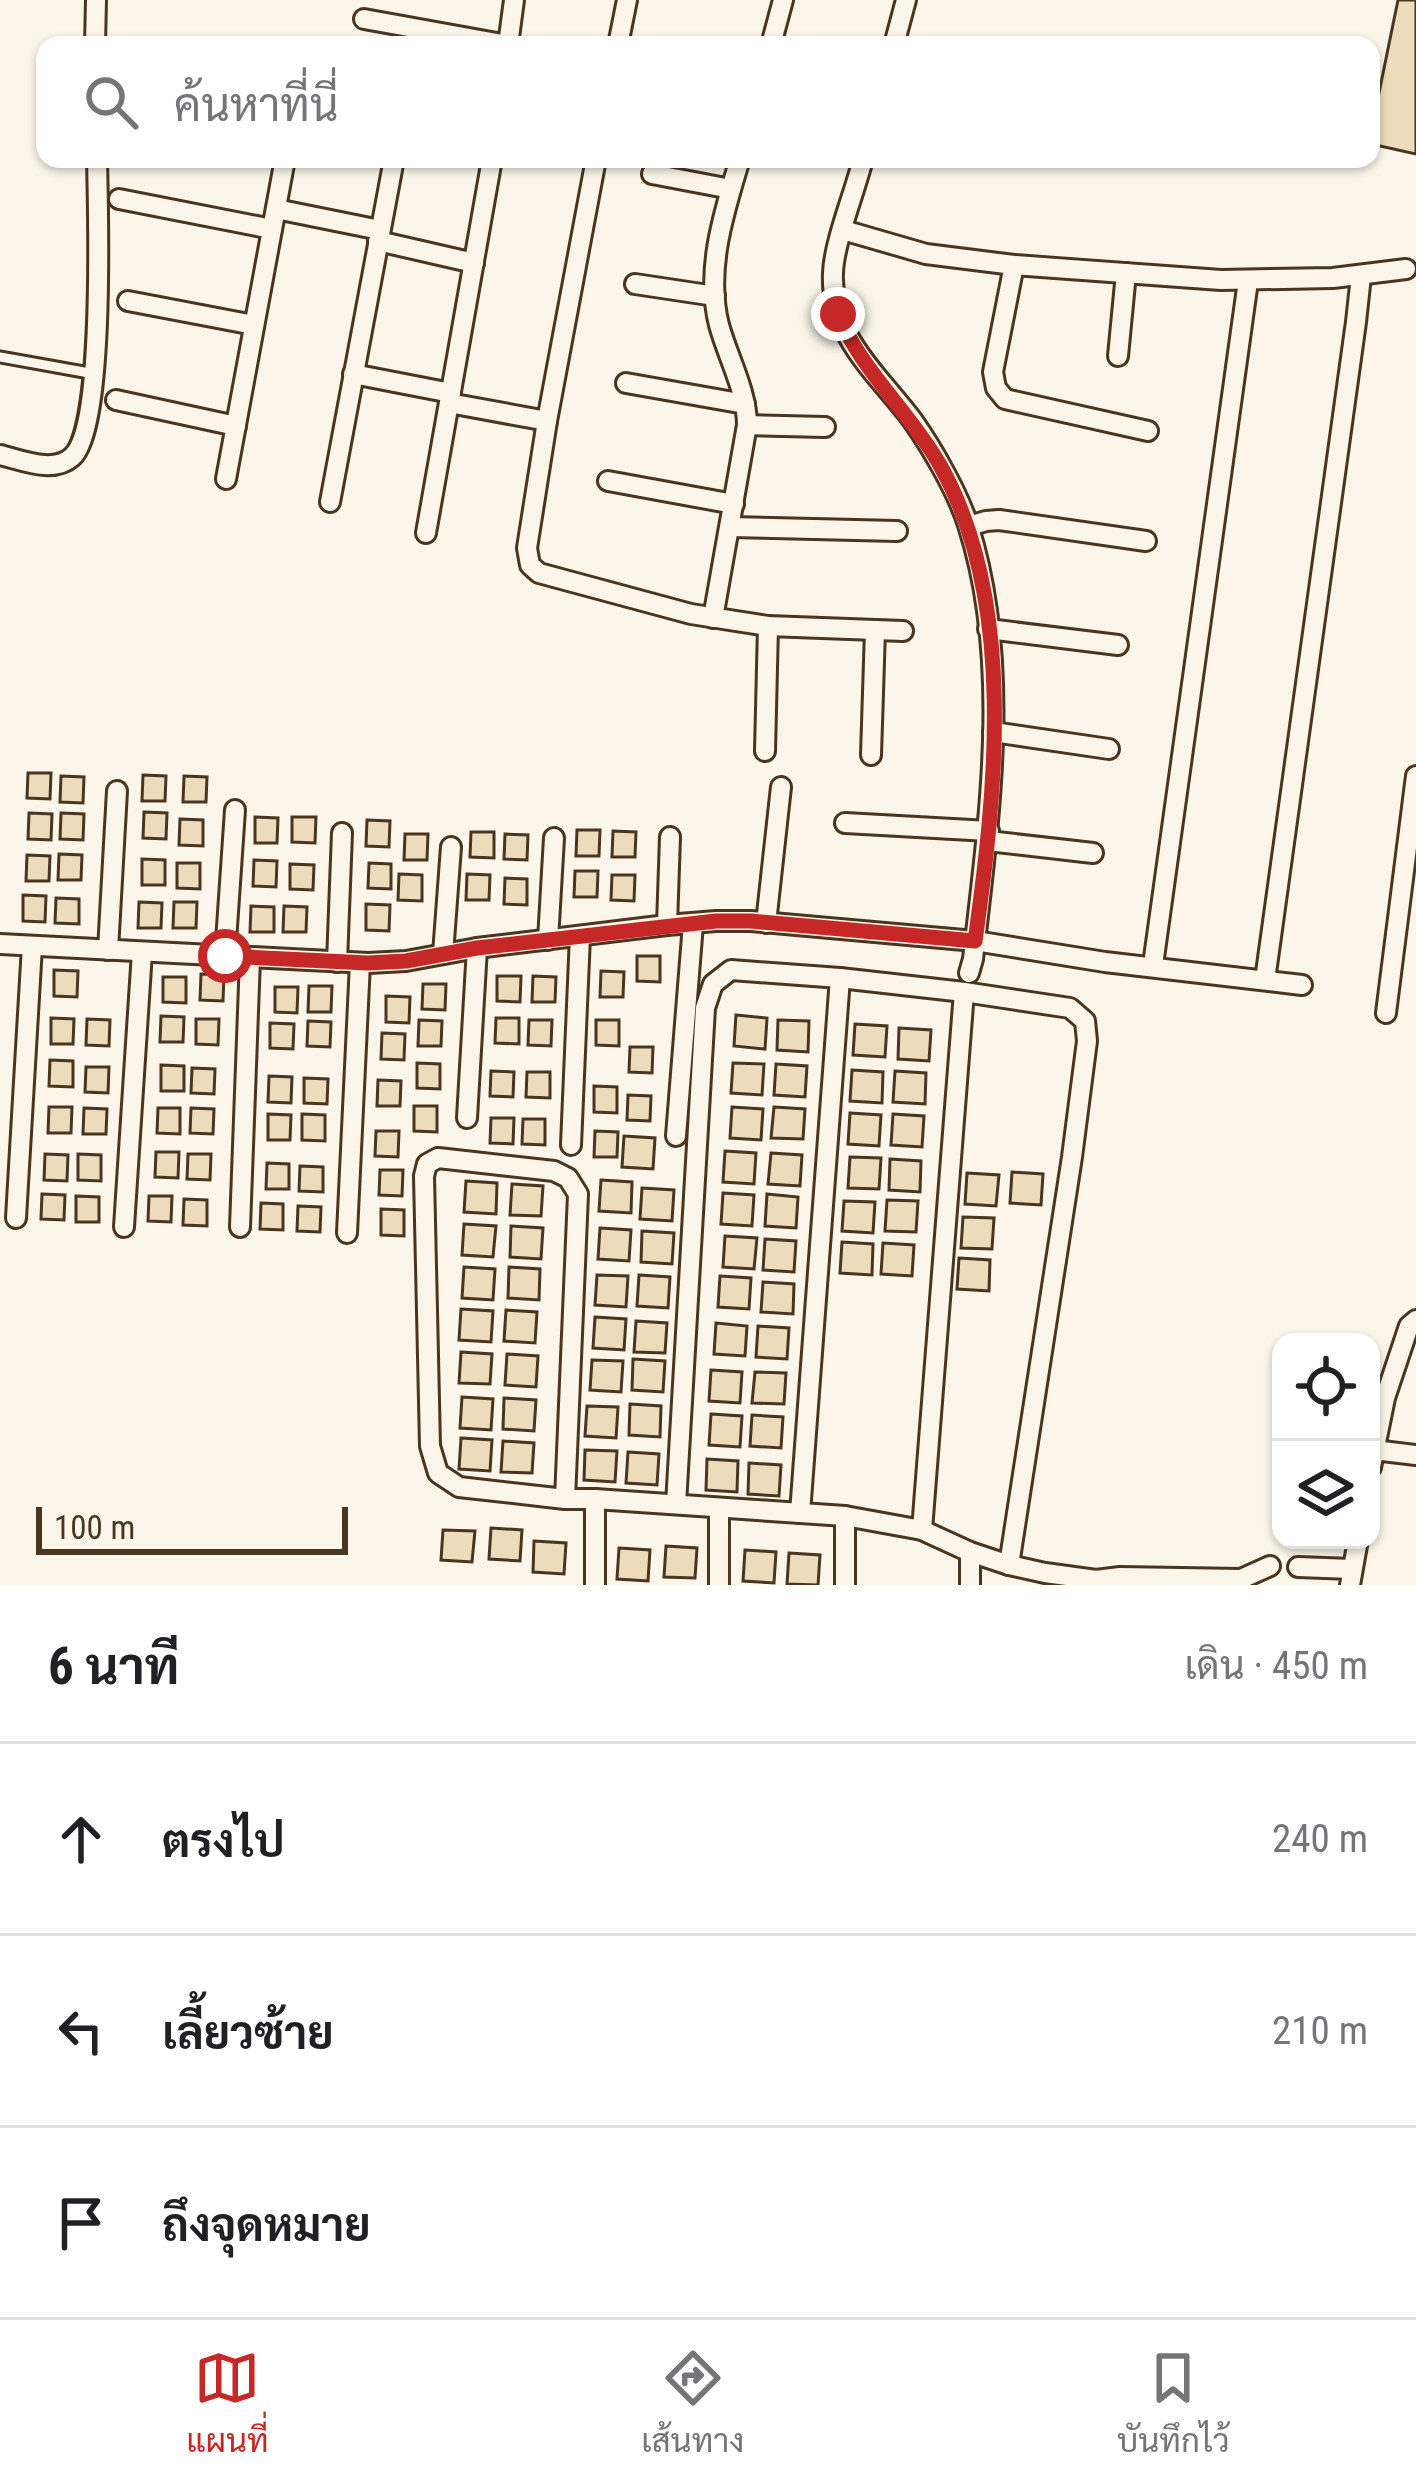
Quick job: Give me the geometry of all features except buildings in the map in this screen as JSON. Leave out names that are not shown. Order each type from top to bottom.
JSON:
[{"type":"street","points":[[95,36],[96,0]]},
{"type":"street","points":[[509,36],[514,0]]},
{"type":"street","points":[[621,36],[627,0]]},
{"type":"street","points":[[773,36],[783,0]]},
{"type":"street","points":[[896,36],[906,0]]},
{"type":"street","points":[[364,19],[458,36]]},
{"type":"street","points":[[0,455],[49,466],[72,457],[82,440],[95,374],[97,168]]},
{"type":"street","points":[[226,478],[283,168]]},
{"type":"street","points":[[330,502],[392,168]]},
{"type":"street","points":[[427,533],[490,168]]},
{"type":"street","points":[[594,168],[547,421],[527,548],[530,565],[539,573],[713,618],[767,626],[903,631]]},
{"type":"street","points":[[713,618],[747,425],[716,296],[718,238],[737,168]]},
{"type":"street","points":[[860,168],[834,255],[832,287],[838,314],[859,357],[913,421],[969,526],[988,629],[993,732],[988,836],[966,982],[922,1529]]},
{"type":"street","points":[[652,174],[731,189]]},
{"type":"street","points":[[119,199],[272,229]]},
{"type":"street","points":[[276,209],[474,262]]},
{"type":"street","points":[[843,230],[926,254],[1126,273],[1248,281],[1360,276],[1406,268]]},
{"type":"street","points":[[1014,265],[993,372],[996,388],[1005,399],[1148,431]]},
{"type":"street","points":[[1118,356],[1126,273]]},
{"type":"street","points":[[1265,980],[1360,276]]},
{"type":"street","points":[[1153,965],[1248,281]]},
{"type":"street","points":[[634,284],[716,296]]},
{"type":"street","points":[[128,301],[254,325]]},
{"type":"street","points":[[353,374],[547,421]]},
{"type":"street","points":[[626,383],[745,404]]},
{"type":"street","points":[[116,400],[236,426]]},
{"type":"street","points":[[747,425],[825,427]]},
{"type":"street","points":[[608,481],[734,504]]},
{"type":"street","points":[[969,526],[999,520],[1146,541]]},
{"type":"street","points":[[730,527],[897,531]]},
{"type":"street","points":[[765,751],[767,626]]},
{"type":"street","points":[[988,629],[1118,646]]},
{"type":"street","points":[[871,755],[874,630]]},
{"type":"street","points":[[993,732],[1109,748]]},
{"type":"street","points":[[1386,1013],[1409,888],[1416,776]]},
{"type":"street","points":[[766,923],[781,787]]},
{"type":"street","points":[[108,950],[117,791]]},
{"type":"street","points":[[225,956],[235,811]]},
{"type":"street","points":[[844,824],[988,836],[1093,853]]},
{"type":"street","points":[[337,962],[342,833]]},
{"type":"street","points":[[667,925],[670,837]]},
{"type":"street","points":[[548,940],[554,838]]},
{"type":"street","points":[[443,954],[451,848]]},
{"type":"street","points":[[0,944],[360,963],[716,921],[975,941],[1302,985]]},
{"type":"street","points":[[676,1136],[693,924]]},
{"type":"street","points":[[571,1145],[580,936]]},
{"type":"street","points":[[16,1218],[32,946]]},
{"type":"street","points":[[466,1118],[477,948]]},
{"type":"street","points":[[124,1227],[142,952]]},
{"type":"street","points":[[240,1227],[250,958]]},
{"type":"street","points":[[347,1233],[360,963]]},
{"type":"street","points":[[676,1504],[705,1008],[713,984],[731,970],[966,982],[1070,1008],[1085,1021],[1087,1041],[1009,1565]]},
{"type":"street","points":[[800,1514],[840,978]]},
{"type":"street","points":[[565,1499],[578,1194],[568,1178],[554,1171],[438,1158],[427,1164],[424,1176],[430,1446],[437,1473],[459,1487],[565,1499],[844,1516],[922,1529],[1009,1565],[1096,1582],[1120,1577],[1248,1582],[1270,1566]]},
{"type":"street","points":[[1376,1441],[1408,1326],[1416,1320]]},
{"type":"street","points":[[1380,1457],[1416,1455]]},
{"type":"street","points":[[595,1499],[595,1585]]},
{"type":"street","points":[[718,1585],[719,1508]]},
{"type":"street","points":[[844,1516],[844,1585]]},
{"type":"street","points":[[970,1552],[970,1585]]},
{"type":"street","points":[[1298,1567],[1351,1577]]},
{"type":"lane","points":[[0,357],[95,374]]},
{"type":"route","points":[[225,956],[406,961],[477,948],[716,921],[975,941],[989,831],[993,732],[991,649],[969,526],[913,421],[859,357],[838,314]]}]
